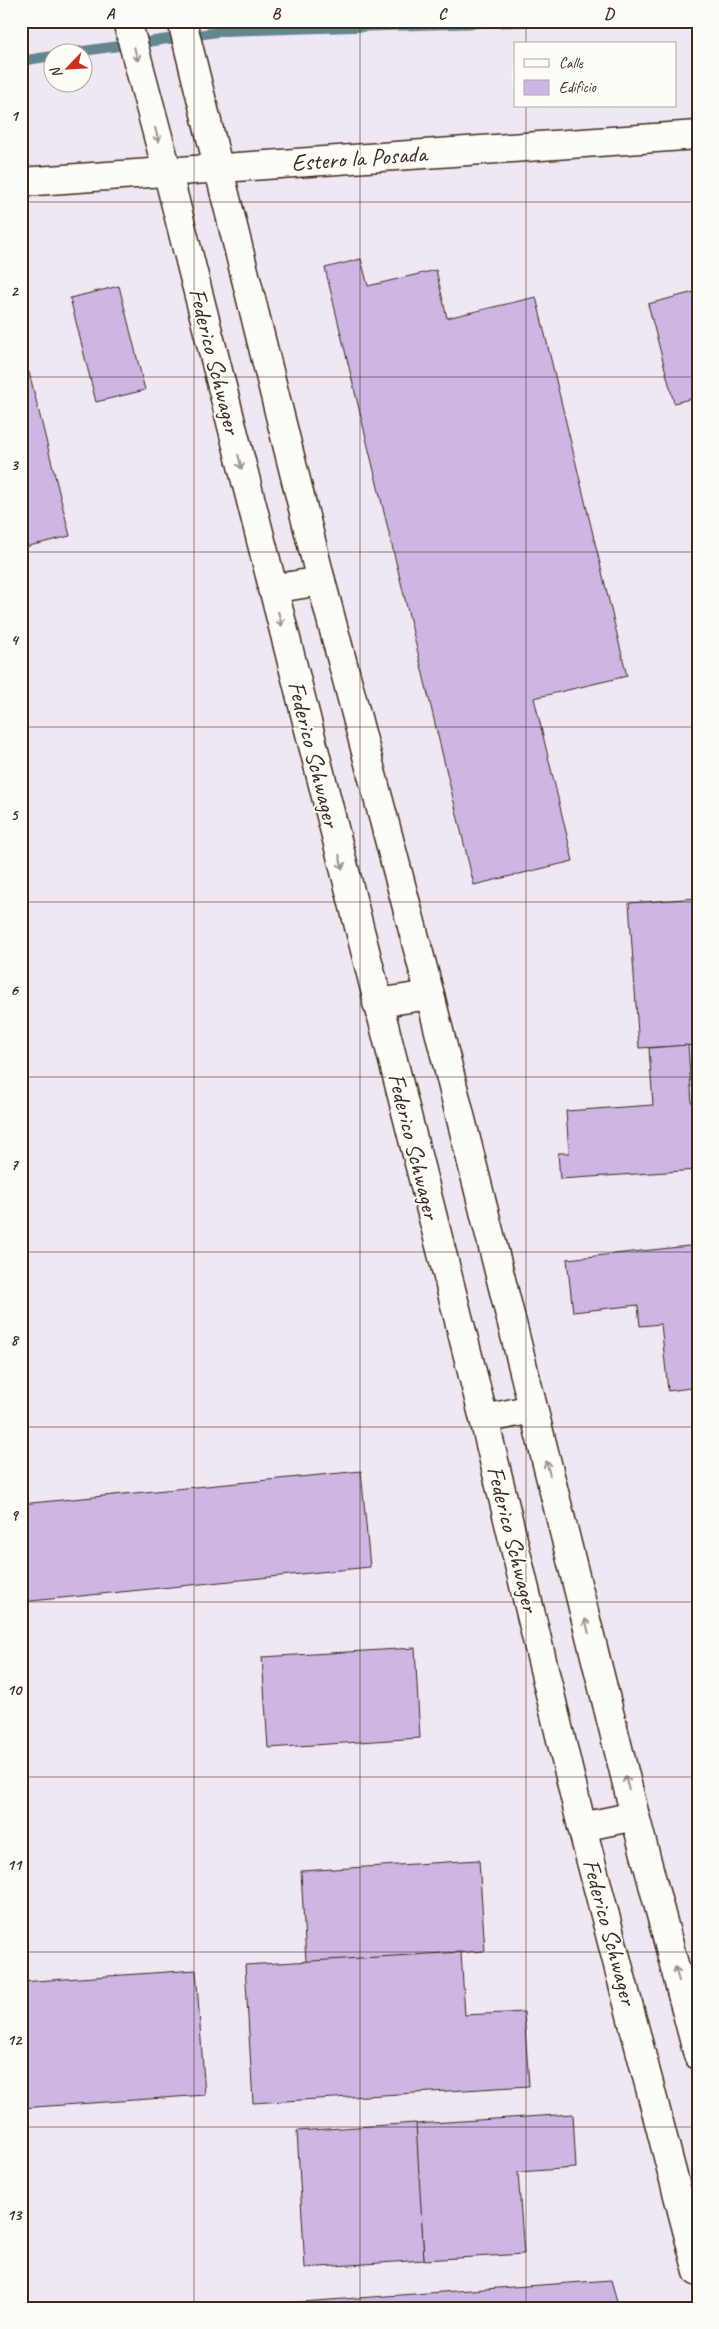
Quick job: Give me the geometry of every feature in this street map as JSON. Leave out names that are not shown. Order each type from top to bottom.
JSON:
[{"type":"street","name":"Federico Schwager","points":[[127,21],[167,170],[484,1419],[582,1827],[698,2272]]},
{"type":"street","name":"Federico Schwager","points":[[182,21],[321,581],[430,995],[635,1816],[698,2055]]},
{"type":"street","name":"Estero la Posada","points":[[21,182],[167,170],[698,135]]},
{"type":"street","points":[[272,589],[321,581]]},
{"type":"street","points":[[377,1003],[430,995]]},
{"type":"street","points":[[484,1419],[533,1409]]},
{"type":"street","points":[[582,1827],[635,1816]]},
{"type":"shaded area","points":[[21,21],[698,21],[698,2308],[21,2308]]},
{"type":"building","points":[[361,259],[368,286],[436,270],[447,318],[536,297],[627,676],[534,698],[573,861],[474,885],[325,268]]},
{"type":"building","points":[[119,286],[145,390],[96,402],[70,298]]},
{"type":"building","points":[[698,291],[698,397],[674,403],[648,304]]},
{"type":"building","points":[[29,372],[70,536],[21,548],[21,374]]},
{"type":"building","points":[[698,898],[698,1045],[639,1048],[629,903]]},
{"type":"building","points":[[688,1045],[692,1103],[698,1102],[698,1170],[560,1179],[558,1153],[569,1153],[566,1111],[653,1105],[649,1048]]},
{"type":"building","points":[[698,1245],[698,1387],[668,1391],[661,1324],[640,1326],[638,1305],[573,1312],[567,1259]]},
{"type":"building","points":[[361,1471],[370,1567],[21,1602],[21,1504]]},
{"type":"building","points":[[415,1648],[420,1738],[268,1748],[262,1657]]},
{"type":"building","points":[[479,1860],[485,1951],[306,1962],[301,1871]]},
{"type":"building","points":[[461,1952],[465,2015],[524,2012],[529,2086],[253,2103],[245,1965]]},
{"type":"building","points":[[196,1970],[205,2095],[21,2108],[21,1982]]},
{"type":"building","points":[[573,2114],[576,2168],[518,2172],[524,2254],[424,2260],[415,2124]]},
{"type":"building","points":[[416,2123],[424,2260],[305,2268],[297,2131]]},
{"type":"building","points":[[611,2280],[619,2308],[217,2308]]},
{"type":"waterway","name":"Estero la Posada","points":[[92,50],[225,31],[548,21]]},
{"type":"waterway","name":"Estero la Posada","points":[[21,61],[42,58]]}]
